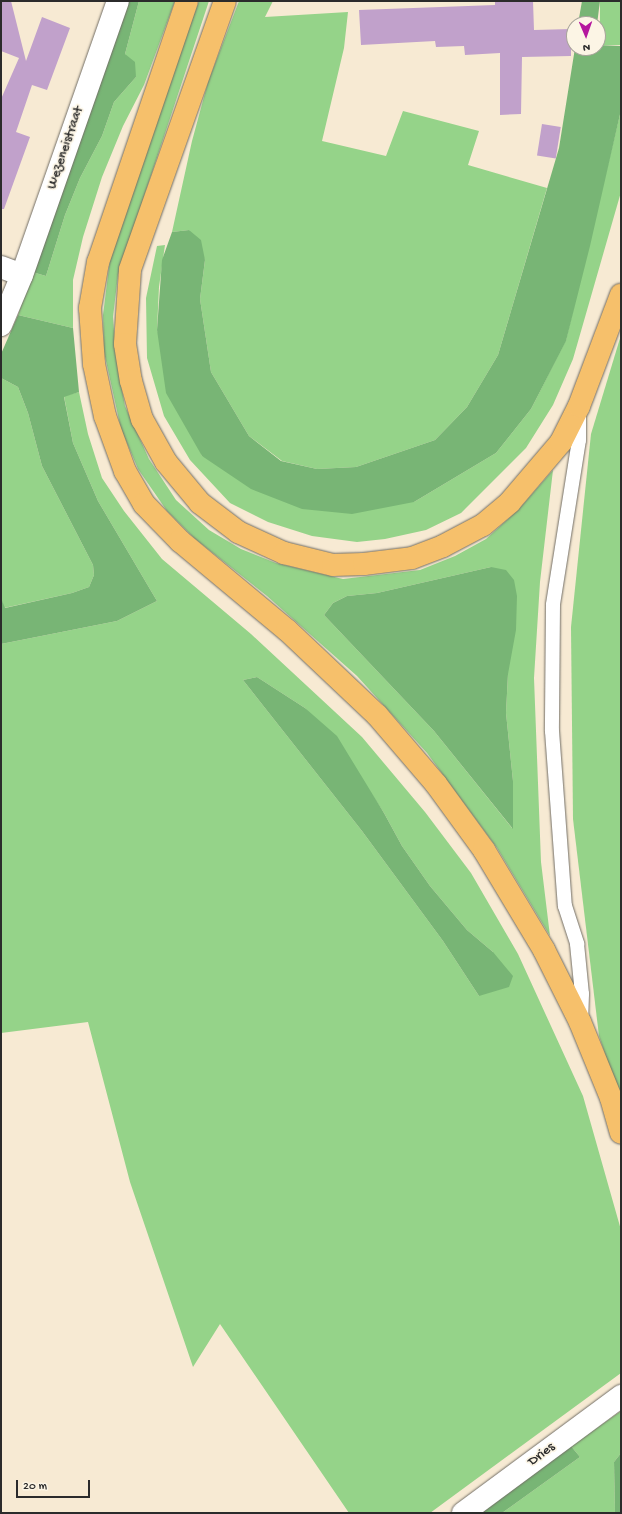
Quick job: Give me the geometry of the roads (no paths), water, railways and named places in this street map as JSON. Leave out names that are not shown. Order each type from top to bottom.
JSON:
[{"type":"highway","points":[[187,1],[98,262],[90,308],[94,364],[102,401],[124,471],[144,504],[175,535],[287,630],[372,710],[436,784],[484,850],[544,950],[580,1022],[611,1098],[621,1133]]},
{"type":"highway","points":[[224,1],[130,270],[125,344],[131,381],[142,419],[166,462],[200,503],[238,532],[284,553],[333,565],[364,564],[412,558],[443,546],[483,525],[510,502],[561,442],[579,406],[621,295]]},
{"type":"street","name":"Wezeneistraat","points":[[1,325],[22,275],[118,1]]},
{"type":"street","points":[[1,267],[22,275]]},
{"type":"street","name":"Dries","points":[[463,1513],[621,1396]]},
{"type":"lane","points":[[579,406],[580,440],[553,604],[552,731],[564,906],[577,944],[582,994],[580,1022]]}]
